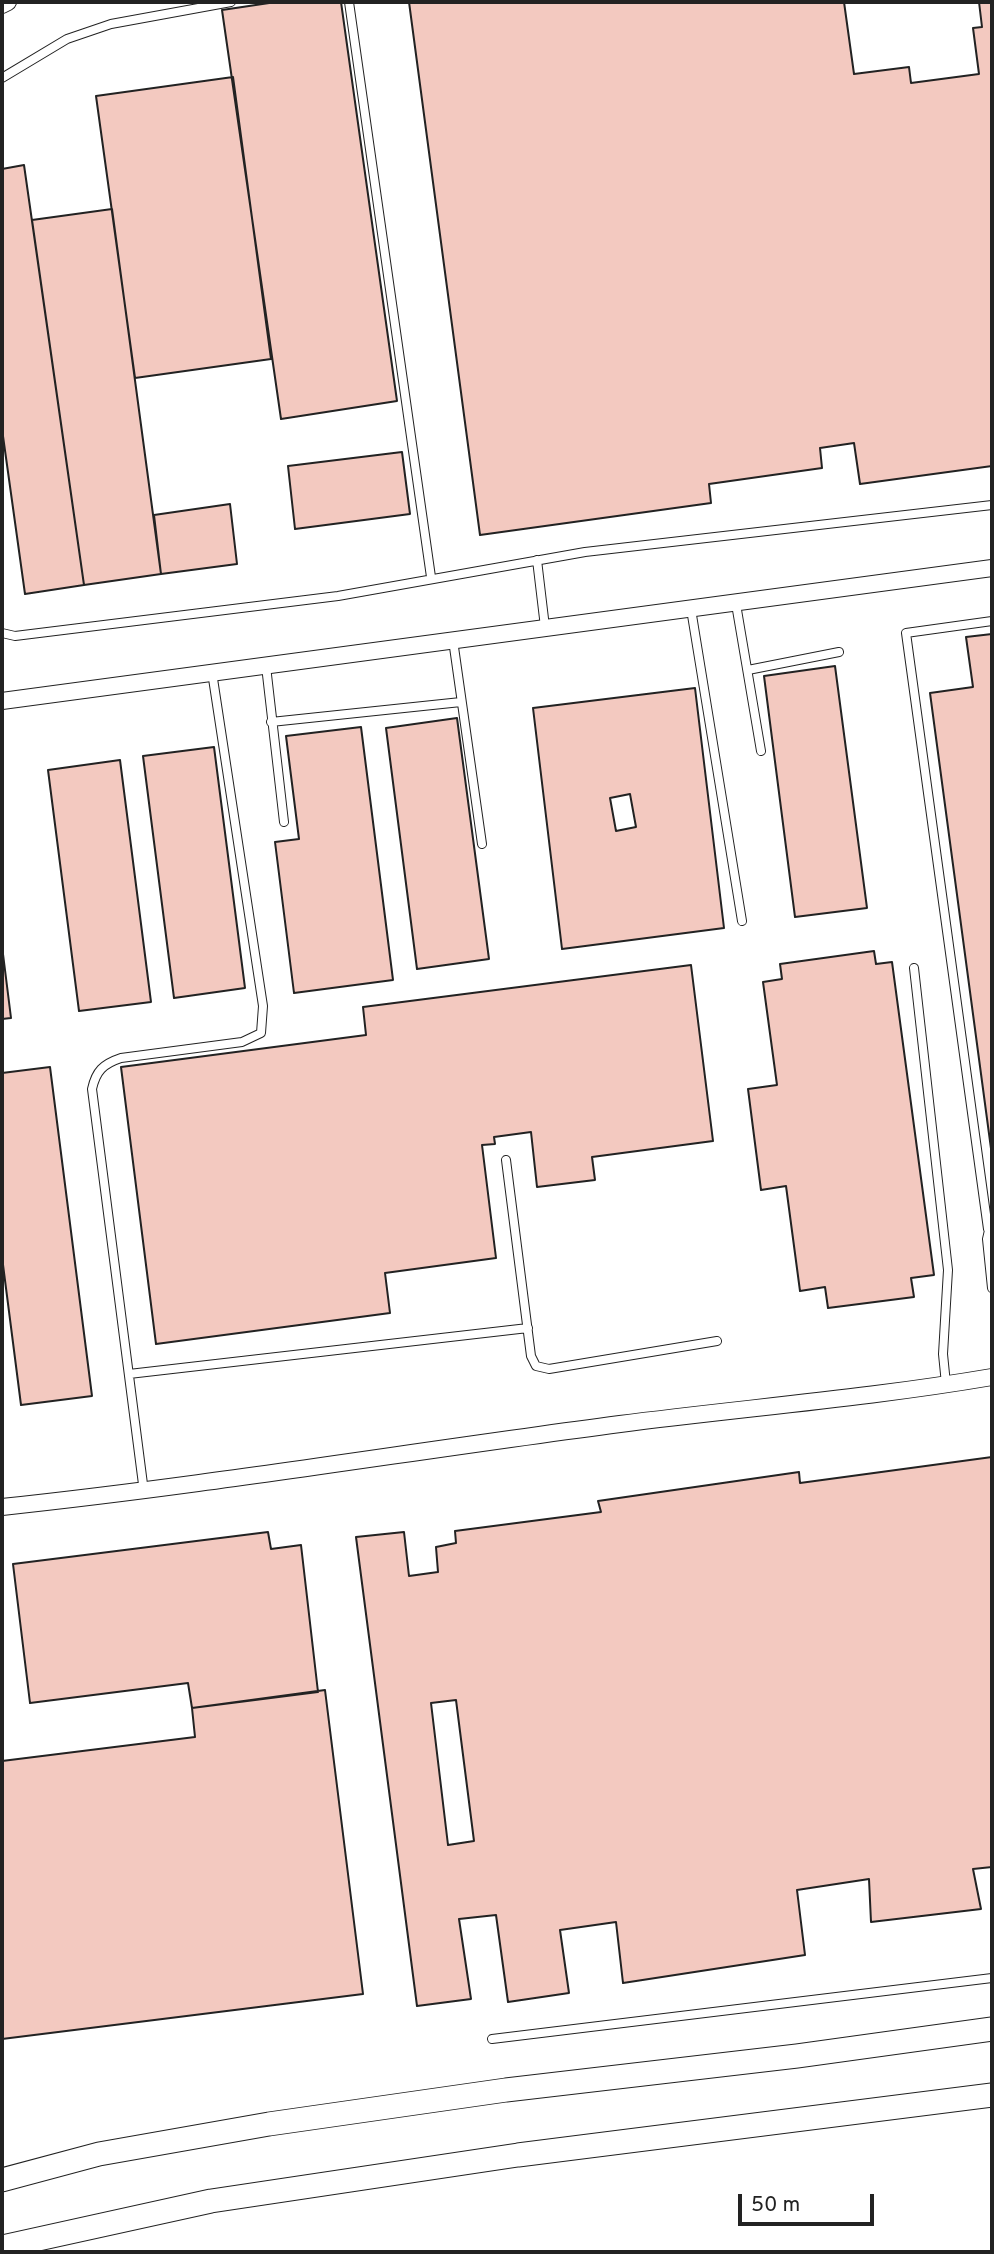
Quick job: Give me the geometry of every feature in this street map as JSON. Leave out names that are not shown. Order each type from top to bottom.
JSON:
[{"type":"street","points":[[2,5],[8,2]]},
{"type":"street","points":[[2,701],[992,568]]},
{"type":"street","points":[[2,1507],[144,1492],[621,1424],[992,1377]]},
{"type":"street","points":[[2,2180],[99,2154],[269,2124],[506,2090],[797,2056],[992,2029]]},
{"type":"street","points":[[2,2247],[211,2201],[518,2155],[992,2095]]},
{"type":"lane","points":[[2,78],[66,39],[111,24],[231,2]]},
{"type":"lane","points":[[349,2],[431,578]]},
{"type":"lane","points":[[2,633],[15,636],[338,596],[537,560],[992,505]]},
{"type":"lane","points":[[537,560],[545,627]]},
{"type":"lane","points":[[736,604],[761,751]]},
{"type":"lane","points":[[691,609],[742,921]]},
{"type":"lane","points":[[992,621],[906,633],[990,1226],[992,1288]]},
{"type":"lane","points":[[453,640],[482,844]]},
{"type":"lane","points":[[748,670],[839,652]]},
{"type":"lane","points":[[266,666],[284,822]]},
{"type":"lane","points":[[144,1492],[92,1088],[96,1073],[108,1063],[121,1058],[242,1042],[261,1033],[264,1023],[212,672]]},
{"type":"lane","points":[[271,722],[461,702]]},
{"type":"lane","points":[[914,968],[948,1270],[943,1354],[946,1384]]},
{"type":"lane","points":[[506,1160],[531,1356],[536,1366],[549,1369],[718,1341]]},
{"type":"lane","points":[[129,1374],[528,1328]]},
{"type":"lane","points":[[492,2039],[992,1978]]},
{"type":"building","points":[[276,2],[341,2],[397,401],[281,419],[222,10]]},
{"type":"building","points":[[409,2],[844,2],[854,74],[909,67],[911,83],[979,74],[973,28],[982,27],[979,2],[992,2],[992,466],[860,484],[854,443],[820,448],[822,468],[709,484],[711,503],[480,535]]},
{"type":"building","points":[[233,77],[271,359],[135,378],[96,96]]},
{"type":"building","points":[[24,165],[84,585],[25,594],[2,429],[2,169]]},
{"type":"building","points":[[112,209],[161,574],[84,585],[32,220]]},
{"type":"building","points":[[402,452],[410,514],[295,529],[288,466]]},
{"type":"building","points":[[230,504],[237,564],[161,574],[154,515]]},
{"type":"building","points":[[992,634],[992,1156],[930,693],[973,687],[966,637]]},
{"type":"building","points":[[835,666],[867,908],[795,917],[764,676]]},
{"type":"building","points":[[695,688],[724,928],[562,949],[533,708]],"holes":[[[630,794],[636,827],[616,831],[610,798]]]},
{"type":"building","points":[[457,718],[489,959],[417,969],[386,728]]},
{"type":"building","points":[[361,727],[393,980],[294,993],[275,842],[299,839],[286,736]]},
{"type":"building","points":[[214,747],[245,988],[174,998],[143,756]]},
{"type":"building","points":[[120,760],[151,1002],[79,1011],[48,770]]},
{"type":"building","points":[[2,946],[11,1018],[2,1019]]},
{"type":"building","points":[[874,951],[876,964],[892,962],[934,1275],[911,1278],[914,1297],[828,1308],[825,1287],[800,1291],[786,1186],[761,1190],[748,1089],[777,1085],[763,982],[782,979],[780,964]]},
{"type":"building","points":[[691,965],[713,1141],[592,1157],[595,1180],[537,1187],[531,1132],[494,1137],[495,1144],[482,1145],[496,1258],[385,1273],[390,1313],[156,1344],[121,1067],[366,1035],[363,1007]]},
{"type":"building","points":[[50,1067],[92,1396],[21,1405],[2,1257],[2,1073]]},
{"type":"building","points":[[992,1457],[992,1867],[973,1869],[981,1909],[871,1922],[869,1879],[797,1890],[805,1955],[623,1983],[616,1922],[560,1930],[569,1993],[508,2002],[496,1915],[459,1919],[471,1999],[417,2006],[356,1537],[404,1532],[409,1576],[438,1572],[436,1547],[456,1543],[455,1531],[601,1512],[598,1501],[799,1472],[800,1483]],"holes":[[[456,1700],[474,1841],[448,1845],[431,1703]]]},
{"type":"building","points":[[268,1532],[271,1549],[301,1545],[318,1692],[192,1708],[188,1683],[30,1703],[13,1564]]},
{"type":"building","points":[[325,1690],[363,1994],[2,2039],[2,1761],[195,1737],[192,1708]]}]
